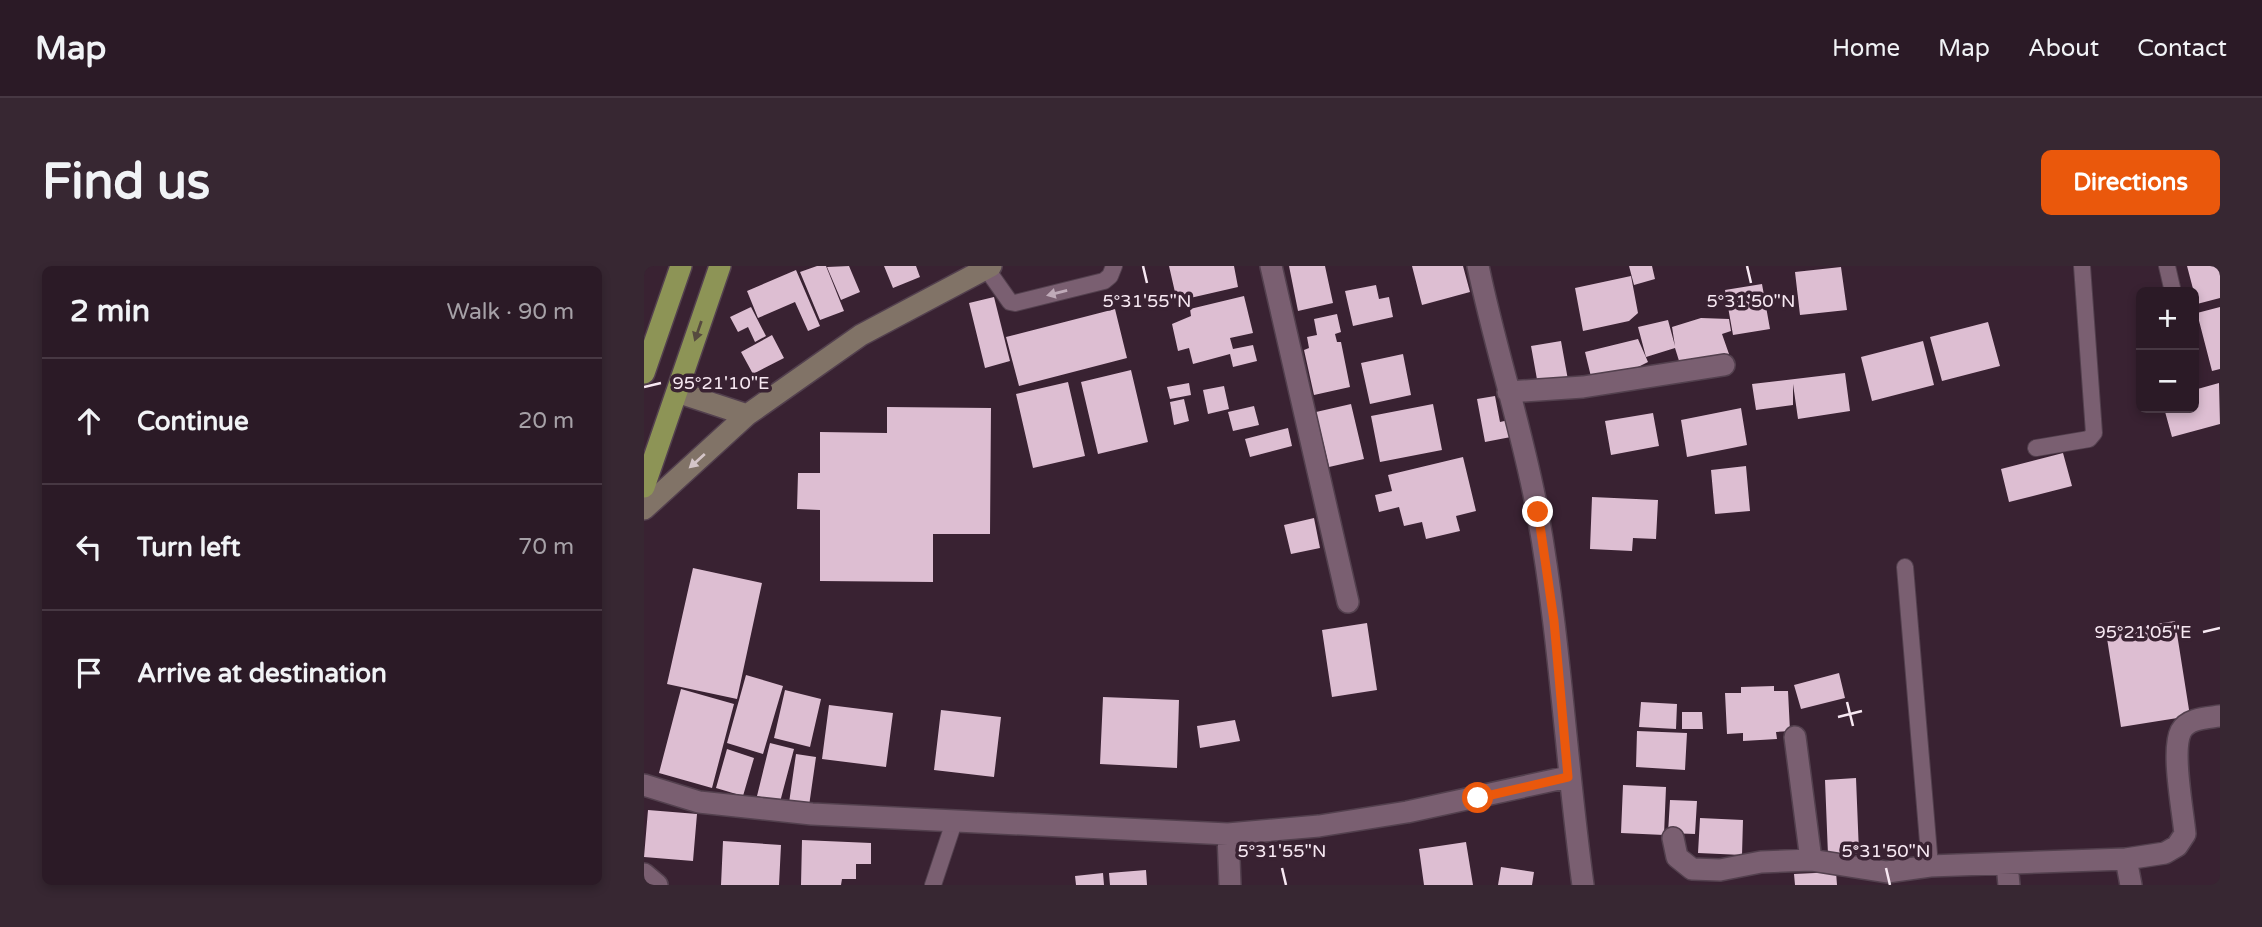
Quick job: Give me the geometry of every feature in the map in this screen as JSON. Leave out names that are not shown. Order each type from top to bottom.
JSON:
[{"type":"highway","points":[[644,373],[681,266]]},
{"type":"highway","points":[[644,487],[720,266]]},
{"type":"main road","points":[[644,509],[747,415],[860,335],[988,267]]},
{"type":"main road","points":[[677,392],[747,415]]},
{"type":"street","points":[[1271,266],[1348,602]]},
{"type":"street","points":[[1478,266],[1538,512],[1554,621],[1568,777],[1583,885]]},
{"type":"street","points":[[1508,391],[1583,387],[1724,365]]},
{"type":"street","points":[[1673,838],[1677,857],[1692,869],[1720,870],[1760,862],[1811,860],[1887,872],[1930,866],[2008,874],[2165,853],[2177,846],[2185,834],[2177,744],[2182,729],[2196,719],[2220,716]]},
{"type":"street","points":[[1795,737],[1811,860]]},
{"type":"street","points":[[644,785],[712,803],[812,814],[955,819],[1053,828],[1228,834],[1319,826],[1407,812],[1568,777]]},
{"type":"street","points":[[1228,834],[1230,885]]},
{"type":"street","points":[[2126,859],[2132,885]]},
{"type":"street","points":[[644,874],[657,885]]},
{"type":"lane","points":[[988,267],[1010,302],[1016,303],[1104,281],[1111,276],[1114,266]]},
{"type":"lane","points":[[2036,448],[2090,439],[2094,433],[2081,266]]},
{"type":"lane","points":[[2168,266],[2172,287]]},
{"type":"lane","points":[[1905,566],[1930,866]]},
{"type":"lane","points":[[933,885],[955,819]]},
{"type":"building","points":[[826,266],[844,311],[820,320],[800,272]]},
{"type":"building","points":[[849,266],[860,292],[841,300],[827,267]]},
{"type":"building","points":[[884,266],[916,266],[920,277],[893,288]]},
{"type":"building","points":[[1169,266],[1234,266],[1238,287],[1177,301]]},
{"type":"building","points":[[1289,266],[1325,266],[1333,303],[1298,311]]},
{"type":"building","points":[[1412,266],[1463,266],[1470,292],[1422,305]]},
{"type":"building","points":[[1629,266],[1652,266],[1655,279],[1634,285]]},
{"type":"building","points":[[2187,266],[2220,266],[2220,298],[2199,303],[2199,287],[2193,287]]},
{"type":"building","points":[[1841,267],[1847,310],[1800,315],[1795,272]]},
{"type":"building","points":[[796,270],[820,326],[808,331],[795,302],[758,318],[747,291]]},
{"type":"building","points":[[1631,276],[1638,313],[1629,321],[1583,331],[1575,288]]},
{"type":"building","points":[[1762,284],[1770,329],[1733,335],[1725,290]]},
{"type":"building","points":[[1376,285],[1379,299],[1389,297],[1393,317],[1353,326],[1345,291]]},
{"type":"building","points":[[1244,296],[1253,333],[1230,338],[1233,349],[1253,345],[1257,361],[1233,367],[1230,354],[1193,364],[1189,348],[1178,351],[1172,324],[1191,316],[1190,309]]},
{"type":"building","points":[[994,297],[1010,361],[985,368],[969,303]]},
{"type":"building","points":[[751,307],[766,336],[755,342],[748,327],[738,332],[730,317]]},
{"type":"building","points":[[2220,307],[2220,369],[2212,371],[2199,312]]},
{"type":"building","points":[[1115,309],[1127,358],[1019,386],[1006,337]]},
{"type":"building","points":[[1337,314],[1341,332],[1335,334],[1337,342],[1341,342],[1350,387],[1314,395],[1304,350],[1309,348],[1307,337],[1317,335],[1314,319]]},
{"type":"building","points":[[1701,318],[1729,319],[1731,331],[1722,334],[1729,354],[1680,364],[1675,348],[1646,357],[1638,327],[1668,320],[1675,346],[1672,327]]},
{"type":"building","points":[[1988,322],[2000,366],[1942,381],[1930,337]]},
{"type":"building","points":[[772,335],[784,358],[753,374],[741,352]]},
{"type":"building","points":[[1638,339],[1648,362],[1638,367],[1640,380],[1594,389],[1585,352]]},
{"type":"building","points":[[1561,341],[1568,380],[1538,385],[1531,346]]},
{"type":"building","points":[[1923,341],[1934,385],[1872,401],[1861,357]]},
{"type":"building","points":[[1403,354],[1411,395],[1370,404],[1361,363]]},
{"type":"building","points":[[1131,370],[1148,442],[1098,454],[1081,382]]},
{"type":"building","points":[[1845,373],[1850,411],[1798,419],[1793,384],[1793,405],[1756,410],[1752,384]]},
{"type":"building","points":[[1068,382],[1085,456],[1033,468],[1016,394]]},
{"type":"building","points":[[1189,383],[1191,395],[1170,399],[1167,387]]},
{"type":"building","points":[[2219,383],[2220,424],[2172,437],[2165,413],[2199,413],[2199,389]]},
{"type":"building","points":[[1224,386],[1229,409],[1208,414],[1203,390]]},
{"type":"building","points":[[1495,396],[1500,422],[1513,419],[1516,436],[1485,442],[1477,399]]},
{"type":"building","points":[[1184,399],[1189,421],[1174,425],[1170,402]]},
{"type":"building","points":[[1351,404],[1364,459],[1329,467],[1316,412]]},
{"type":"building","points":[[1433,404],[1442,450],[1380,462],[1371,416]]},
{"type":"building","points":[[1254,406],[1259,425],[1233,431],[1228,412]]},
{"type":"building","points":[[887,407],[991,408],[990,534],[933,534],[933,582],[820,581],[820,510],[797,509],[798,473],[820,473],[820,432],[887,433]]},
{"type":"building","points":[[1741,408],[1747,445],[1687,457],[1681,420]]},
{"type":"building","points":[[1653,413],[1659,446],[1611,455],[1605,421]]},
{"type":"building","points":[[1288,428],[1292,446],[1250,457],[1245,439]]},
{"type":"building","points":[[2063,453],[2072,486],[2009,502],[2001,469]]},
{"type":"building","points":[[1463,457],[1476,511],[1456,516],[1460,531],[1426,539],[1422,522],[1404,526],[1399,507],[1379,512],[1375,495],[1392,491],[1388,475]]},
{"type":"building","points":[[1746,466],[1750,511],[1715,514],[1711,470]]},
{"type":"building","points":[[1592,497],[1658,500],[1656,539],[1633,538],[1632,551],[1590,549]]},
{"type":"building","points":[[1314,518],[1320,548],[1291,554],[1284,525]]},
{"type":"building","points":[[693,568],[762,583],[737,699],[667,684]]},
{"type":"building","points":[[2175,621],[2190,716],[2121,727],[2106,632]]},
{"type":"building","points":[[1367,623],[1377,690],[1332,697],[1322,630]]},
{"type":"building","points":[[1839,673],[1845,698],[1801,709],[1794,685]]},
{"type":"building","points":[[746,675],[783,686],[763,754],[727,743]]},
{"type":"building","points":[[1774,686],[1774,691],[1788,691],[1790,731],[1776,732],[1777,739],[1743,741],[1743,733],[1727,734],[1725,693],[1741,693],[1741,687]]},
{"type":"building","points":[[681,689],[734,704],[712,788],[659,773]]},
{"type":"building","points":[[785,690],[821,699],[810,747],[774,738]]},
{"type":"building","points":[[1103,697],[1179,700],[1177,768],[1100,764]]},
{"type":"building","points":[[1641,702],[1677,704],[1676,729],[1639,727]]},
{"type":"building","points":[[829,705],[893,713],[886,767],[822,759]]},
{"type":"building","points":[[941,710],[1001,717],[994,777],[934,770]]},
{"type":"building","points":[[1682,712],[1702,712],[1703,729],[1682,729]]},
{"type":"building","points":[[1235,720],[1240,741],[1200,748],[1197,726]]},
{"type":"building","points":[[1637,731],[1687,733],[1685,770],[1636,767]]},
{"type":"building","points":[[770,743],[794,749],[780,802],[757,796]]},
{"type":"building","points":[[727,749],[754,758],[743,796],[716,788]]},
{"type":"building","points":[[796,754],[816,757],[809,806],[789,803]]},
{"type":"building","points":[[1856,778],[1859,853],[1828,855],[1825,780]]},
{"type":"building","points":[[1623,785],[1666,787],[1664,835],[1621,833]]},
{"type":"building","points":[[1670,800],[1697,801],[1695,834],[1668,833]]},
{"type":"building","points":[[648,810],[697,814],[693,861],[644,857]]},
{"type":"building","points":[[1700,818],[1743,820],[1742,855],[1698,853]]},
{"type":"building","points":[[802,840],[871,843],[871,864],[856,864],[856,879],[842,879],[841,885],[801,885]]},
{"type":"building","points":[[723,841],[781,845],[779,885],[721,885]]},
{"type":"building","points":[[1466,842],[1473,885],[1424,885],[1419,849]]},
{"type":"building","points":[[1501,867],[1534,872],[1532,885],[1498,885]]},
{"type":"building","points":[[1146,870],[1147,885],[1110,885],[1109,873]]},
{"type":"building","points":[[1836,872],[1837,885],[1795,885],[1794,874]]},
{"type":"building","points":[[1103,873],[1104,885],[1076,885],[1075,876]]},
{"type":"route","points":[[1478,798],[1568,777],[1554,621],[1538,512]]}]
